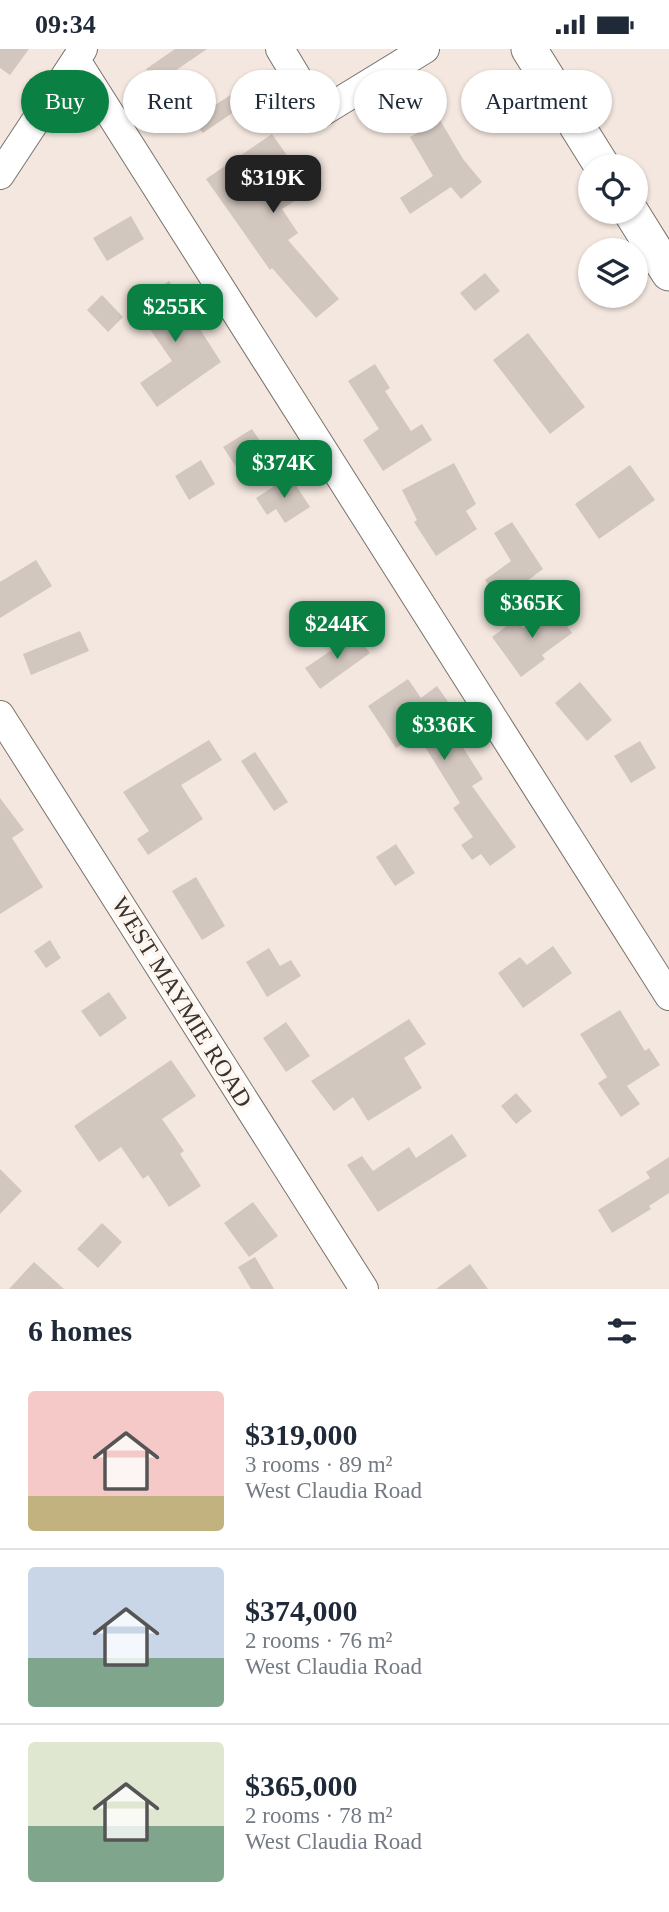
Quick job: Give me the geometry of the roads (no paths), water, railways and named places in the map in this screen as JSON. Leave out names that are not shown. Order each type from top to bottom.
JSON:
[{"type":"main road","points":[[528,49],[594,154]]},
{"type":"main road","points":[[638,224],[669,273]]},
{"type":"street","points":[[280,49],[319,114],[425,49]]},
{"type":"street","points":[[0,175],[79,54],[669,996]]},
{"type":"street","name":"WEST MAYMIE ROAD","points":[[0,715],[364,1289]]}]
